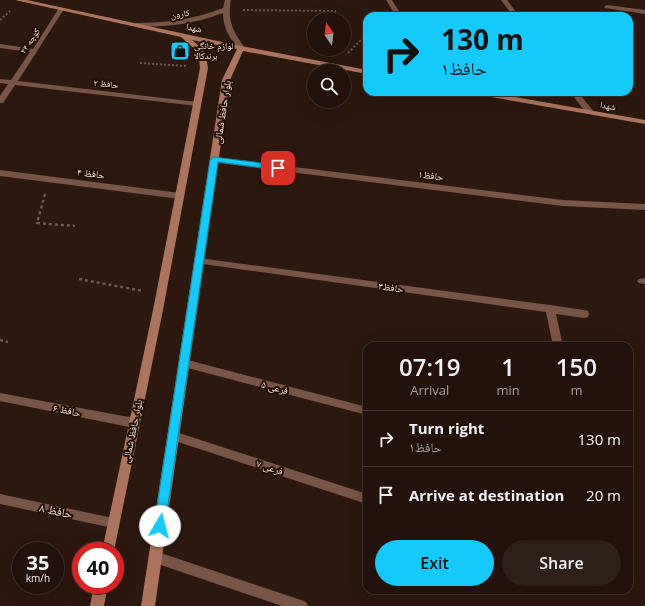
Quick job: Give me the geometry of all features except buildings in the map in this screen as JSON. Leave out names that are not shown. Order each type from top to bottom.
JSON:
[{"type":"street","name":"شهدا","points":[[18,0],[320,64]]},
{"type":"street","points":[[228,0],[226,9],[226,23],[228,30],[241,48]]},
{"type":"street","points":[[389,0],[396,12]]},
{"type":"street","points":[[504,0],[513,12]]},
{"type":"street","points":[[607,7],[645,12]]},
{"type":"street","name":"کوچه ۲۴","points":[[0,101],[35,51],[61,9]]},
{"type":"street","name":"کارون","points":[[136,25],[160,26],[185,23],[208,17],[226,9]]},
{"type":"street","name":"بلوار حافظ شمالی","points":[[110,542],[161,295],[204,68],[201,51],[184,36]]},
{"type":"street","points":[[0,46],[35,51]]},
{"type":"street","name":"بلوار حافظ شمالی","points":[[148,606],[226,80],[241,48]]},
{"type":"street","name":"شهدا","points":[[351,70],[363,71]]},
{"type":"street","name":"حافظ ۲","points":[[0,81],[198,104]]},
{"type":"street","name":"شهدا","points":[[497,96],[645,122]]},
{"type":"street","points":[[577,96],[590,112]]},
{"type":"street","name":"حافظ۱","points":[[214,160],[563,203],[645,208]]},
{"type":"street","name":"حافظ ۴","points":[[0,173],[180,196]]},
{"type":"street","name":"حافظ۳","points":[[199,260],[584,314]]},
{"type":"street","points":[[550,310],[557,342]]},
{"type":"street","name":"فرعی ۵","points":[[184,363],[363,410]]},
{"type":"street","name":"حافظ ۶","points":[[0,397],[134,423]]},
{"type":"street","name":"فرعی ۷","points":[[173,436],[363,498]]},
{"type":"street","name":"حافظ ۸","points":[[0,499],[113,523]]},
{"type":"street","points":[[155,557],[301,606]]},
{"type":"street","points":[[97,606],[99,594]]},
{"type":"path","points":[[226,9],[336,12]]},
{"type":"path","points":[[338,64],[363,38]]},
{"type":"path","points":[[140,64],[204,68]]},
{"type":"path","points":[[49,179],[37,223],[75,226]]},
{"type":"path","points":[[79,279],[161,295]]},
{"type":"path","points":[[0,340],[8,342]]},
{"type":"place","name":"لوازم خانگی برندکالا","points":[[180,51]]},
{"type":"route","points":[[160,526],[214,160],[278,168]]}]
